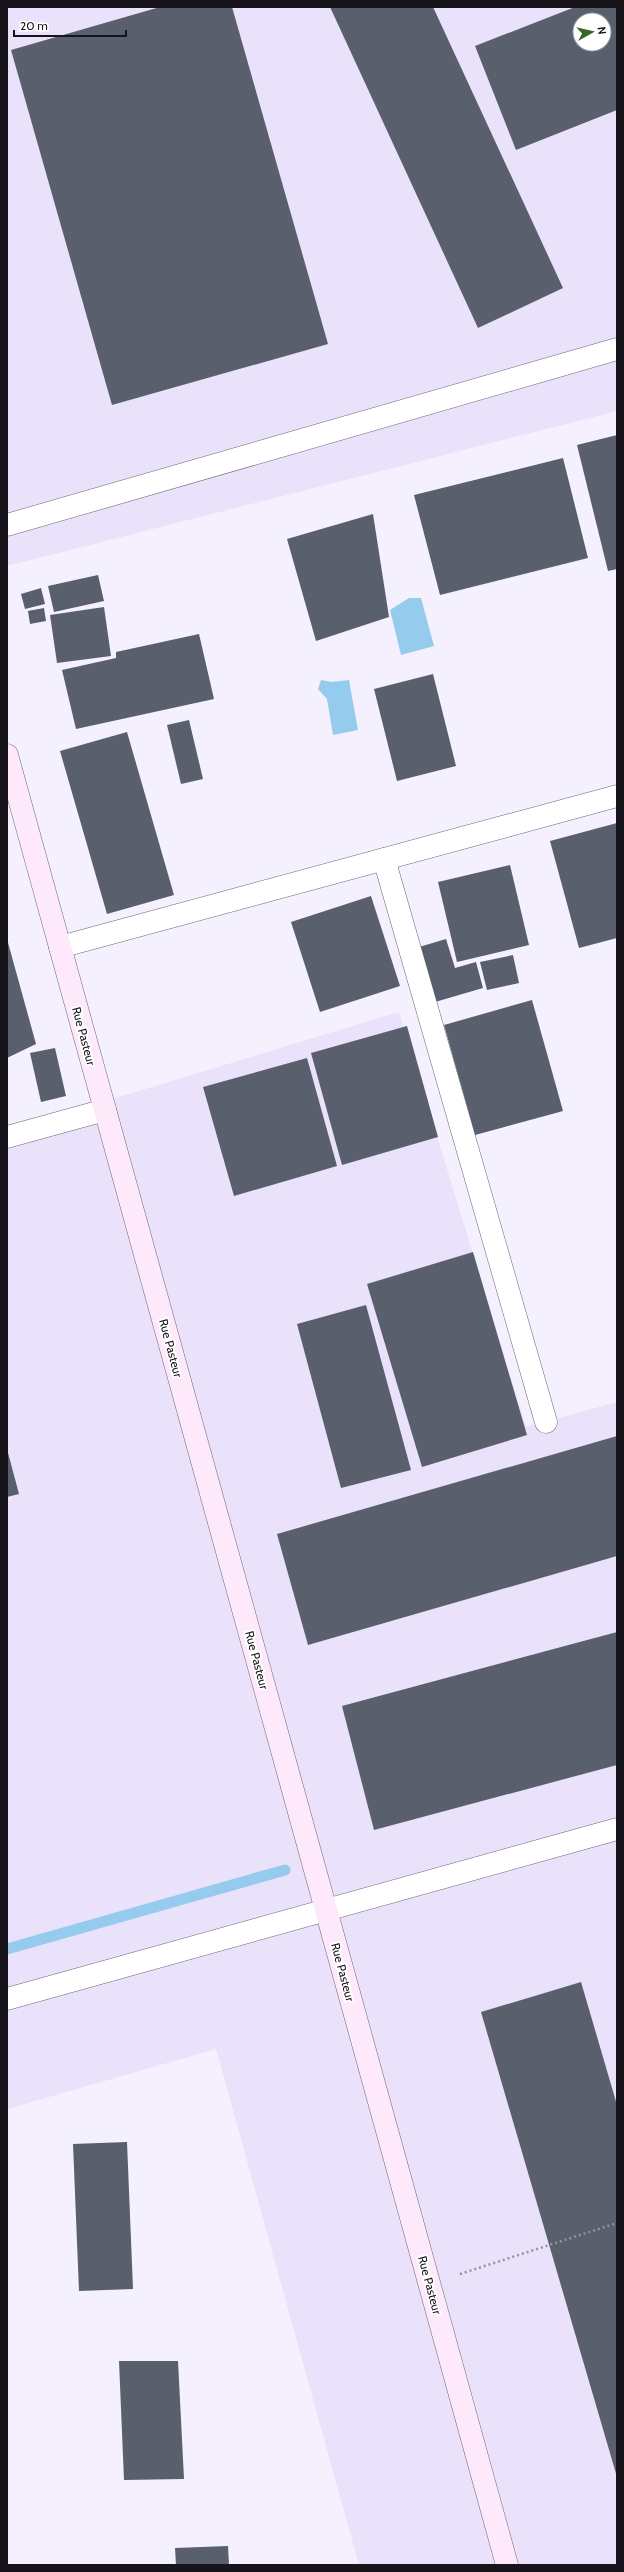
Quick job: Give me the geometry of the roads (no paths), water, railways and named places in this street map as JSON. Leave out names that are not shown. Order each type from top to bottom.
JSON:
[{"type":"main road","name":"Rue Pasteur","points":[[7,755],[507,2565]]},
{"type":"street","points":[[7,525],[617,349]]},
{"type":"street","points":[[60,947],[617,796]]},
{"type":"street","points":[[384,859],[546,1422]]},
{"type":"street","points":[[7,1137],[105,1110]]},
{"type":"street","points":[[7,1999],[617,1829]]},
{"type":"water","points":[[409,598],[421,598],[434,646],[401,655],[390,610]]},
{"type":"water","points":[[321,680],[332,682],[349,680],[358,730],[333,735],[327,699],[318,689]]},
{"type":"waterway","points":[[7,1949],[285,1870]]}]
